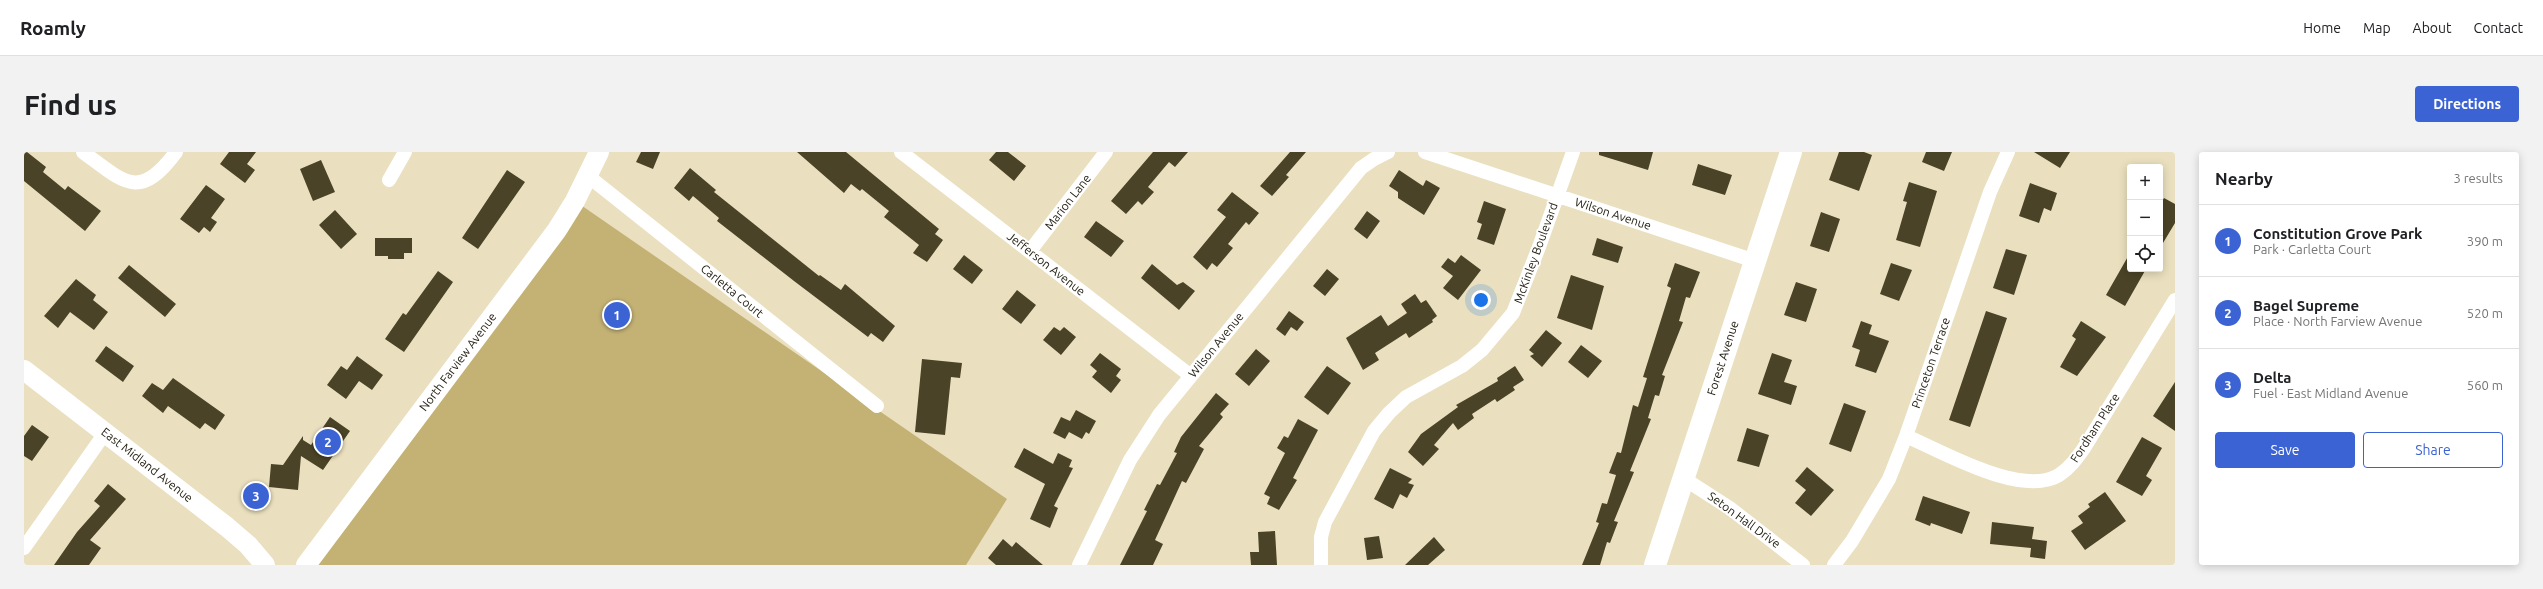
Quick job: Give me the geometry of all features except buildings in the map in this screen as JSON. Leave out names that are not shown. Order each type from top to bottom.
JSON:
[{"type":"main road","name":"Forest Avenue","points":[[1655,565],[1791,152]]},
{"type":"street","points":[[83,152],[119,178],[135,182],[151,179],[162,172],[176,152]]},
{"type":"street","points":[[389,180],[405,152]]},
{"type":"street","name":"North Farview Avenue","points":[[306,565],[557,230],[588,176],[599,152]]},
{"type":"street","name":"Jefferson Avenue","points":[[901,152],[1191,376]]},
{"type":"street","name":"Marion Lane","points":[[1030,251],[1106,152]]},
{"type":"street","name":"Wilson Avenue","points":[[1079,565],[1130,460],[1159,416],[1361,168],[1388,152]]},
{"type":"street","name":"Wilson Avenue","points":[[1425,152],[1755,261]]},
{"type":"street","name":"McKinley Boulevard","points":[[1321,565],[1320,537],[1325,522],[1374,430],[1406,397],[1462,366],[1498,334],[1518,305],[1572,152]]},
{"type":"street","name":"Princeton Terrace","points":[[1834,565],[1852,541],[1889,479],[1906,436],[1990,192],[2008,152]]},
{"type":"street","name":"Carletta Court","points":[[588,176],[877,406]]},
{"type":"street","name":"Fordham Place","points":[[1906,436],[2004,478],[2025,482],[2058,476],[2071,466],[2084,448],[2175,300]]},
{"type":"street","name":"East Midland Avenue","points":[[24,370],[227,527],[248,545],[265,565]]},
{"type":"street","points":[[24,548],[106,433]]},
{"type":"street","name":"Seton Hall Drive","points":[[1683,478],[1732,509],[1803,565]]},
{"type":"shaded area","points":[[575,201],[1007,499],[966,565],[306,565]]},
{"type":"place","name":"Constitution Grove Park","points":[[617,315]]},
{"type":"place","name":"Bagel Supreme","points":[[328,442]]},
{"type":"place","name":"Delta","points":[[256,496]]}]
